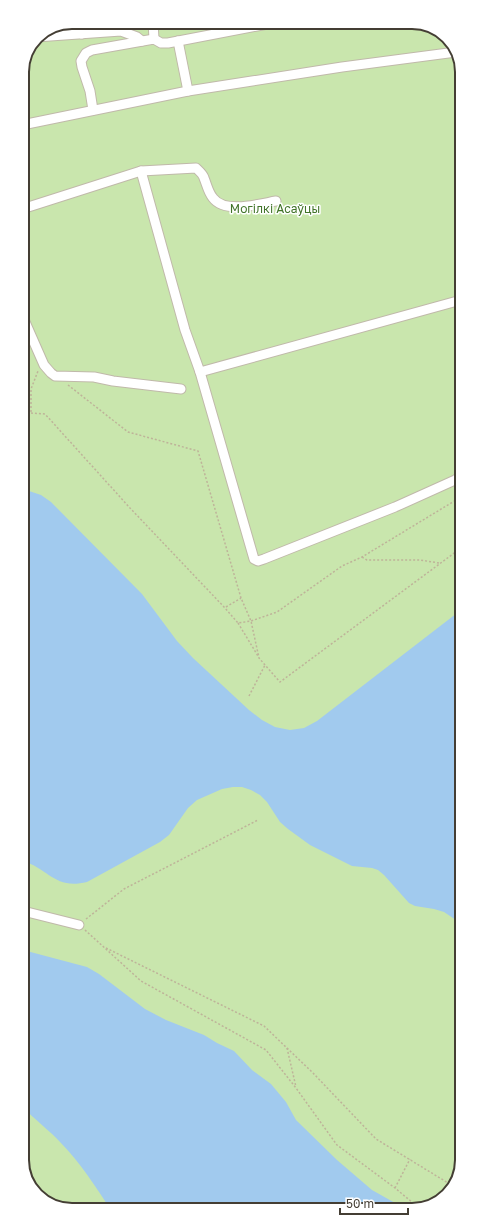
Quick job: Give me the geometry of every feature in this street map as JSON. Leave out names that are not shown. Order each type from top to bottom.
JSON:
[{"type":"lane","points":[[81,29],[82,34]]},
{"type":"lane","points":[[153,29],[154,39]]},
{"type":"lane","points":[[93,110],[90,91],[81,61],[86,53],[92,50],[154,39],[161,43],[241,29]]},
{"type":"lane","points":[[49,36],[121,31],[137,37],[142,41]]},
{"type":"lane","points":[[178,41],[188,91]]},
{"type":"lane","points":[[29,124],[188,91],[342,66],[451,53]]},
{"type":"lane","points":[[29,207],[141,171],[196,168],[204,176],[208,190],[214,199],[222,206],[241,207],[276,201]]},
{"type":"lane","points":[[141,171],[185,330],[200,372],[254,559],[258,561],[264,559],[395,507],[455,480]]},
{"type":"lane","points":[[200,372],[455,302]]},
{"type":"lane","points":[[29,331],[44,366],[56,376],[94,377],[180,389]]},
{"type":"lane","points":[[29,912],[79,925]]},
{"type":"path","points":[[44,366],[38,372],[31,389],[31,412],[45,414],[130,508],[225,608],[238,623],[259,658]]},
{"type":"path","points":[[238,623],[251,621],[277,612],[342,566],[362,557],[455,501]]},
{"type":"path","points":[[362,557],[368,560],[420,560],[440,564]]},
{"type":"path","points":[[225,608],[241,598]]},
{"type":"path","points":[[249,696],[265,665]]},
{"type":"path","points":[[258,820],[124,889],[79,925],[141,981],[266,1050],[296,1088],[337,1145],[413,1203]]},
{"type":"path","points":[[104,947],[264,1026],[313,1073],[376,1139],[448,1183]]},
{"type":"path","points":[[287,1048],[296,1088]]},
{"type":"path","points":[[395,1188],[410,1159]]},
{"type":"green space","name":"Могілкі Асаўцы","points":[[66,29],[415,29],[429,32],[436,36],[449,50],[454,61],[455,1160],[453,1174],[446,1186],[436,1196],[423,1202],[69,1203],[55,1200],[48,1196],[36,1184],[30,1171],[29,69],[33,53],[38,46],[50,35]]},
{"type":"water","points":[[29,491],[41,495],[51,502],[142,594],[177,641],[193,658],[249,710],[262,720],[275,727],[290,730],[304,728],[317,721],[455,615],[455,919],[444,912],[415,906],[409,903],[378,870],[352,866],[310,845],[280,822],[267,802],[260,795],[242,787],[222,789],[197,800],[188,808],[169,835],[160,842],[87,882],[76,884],[60,881],[29,864]]},
{"type":"water","points":[[29,952],[87,967],[99,974],[145,1009],[166,1020],[204,1035],[234,1051],[252,1070],[271,1084],[286,1102],[296,1120],[337,1160],[372,1190],[395,1203],[106,1203],[87,1174],[74,1158],[56,1138],[29,1113]]}]
